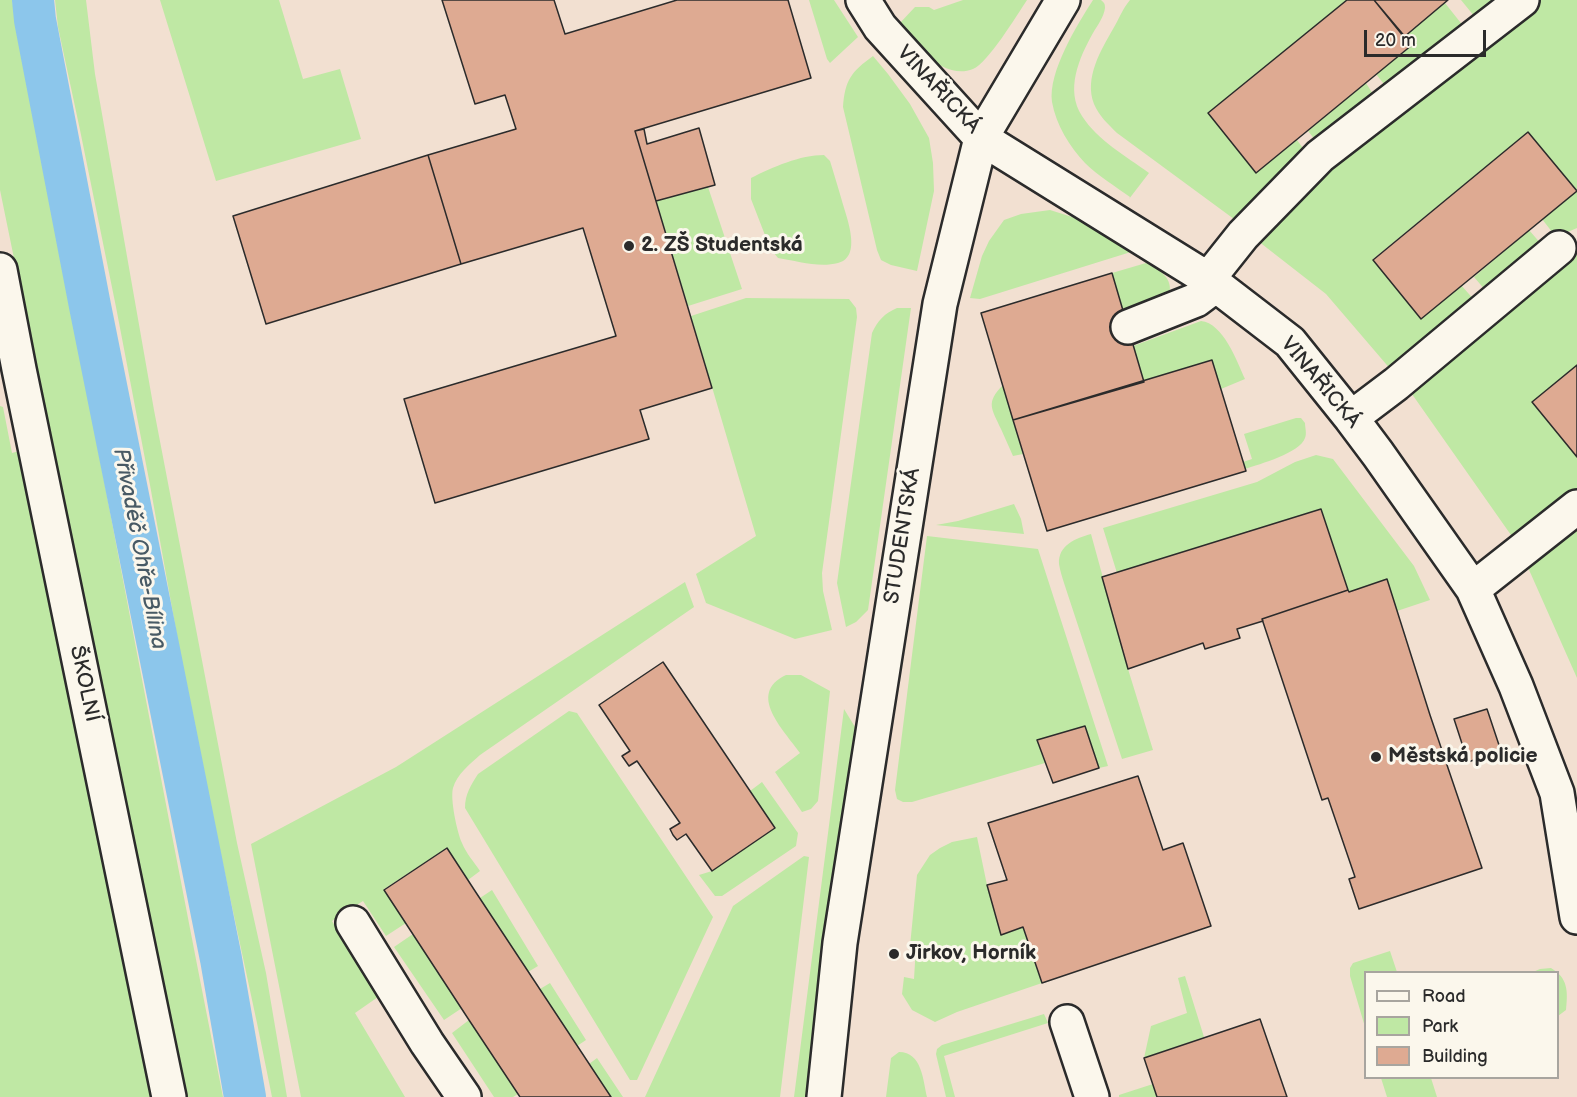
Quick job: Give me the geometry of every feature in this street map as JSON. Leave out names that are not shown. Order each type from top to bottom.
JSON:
[{"type":"street","name":"VINAŘICKÁ","points":[[863,0],[880,27],[981,138],[1212,282],[1290,342],[1351,418],[1473,588],[1516,686],[1567,786],[1577,917]]},
{"type":"street","name":"STUDENTSKÁ","points":[[824,1097],[840,943],[940,304],[981,138],[1063,0]]},
{"type":"street","points":[[1128,327],[1196,300],[1212,282],[1244,235],[1320,156],[1522,0]]},
{"type":"street","points":[[1351,418],[1396,384],[1559,248]]},
{"type":"street","name":"ŠKOLNÍ","points":[[0,270],[9,371],[170,1097]]},
{"type":"street","points":[[1473,588],[1577,507]]},
{"type":"street","points":[[352,923],[427,1043],[464,1097]]},
{"type":"street","points":[[1067,1022],[1092,1097]]},
{"type":"green space","points":[[0,0],[12,0],[223,1097],[183,1097],[0,190]]},
{"type":"green space","points":[[55,0],[86,0],[95,74],[154,410],[237,843],[266,973],[287,1097],[272,1097],[193,725],[150,485],[58,27]]},
{"type":"green space","points":[[160,0],[279,0],[303,79],[340,69],[361,139],[216,181]]},
{"type":"green space","points":[[809,0],[834,0],[858,37],[830,63],[827,59]]},
{"type":"green space","points":[[963,0],[1027,0],[1002,38],[979,65],[967,71],[954,71],[922,53],[899,24],[915,7],[929,7],[934,10]]},
{"type":"green space","points":[[1093,0],[1103,2],[1104,11],[1079,63],[1074,85],[1075,96],[1082,116],[1096,133],[1149,173],[1129,199],[1130,197],[1095,172],[1079,157],[1060,127],[1052,102],[1054,77],[1059,63],[1072,35]]},
{"type":"green space","points":[[1130,0],[1347,0],[1208,113],[1256,173],[1297,140],[1308,155],[1238,222],[1117,133],[1104,120],[1094,104],[1091,84],[1095,65]]},
{"type":"green space","points":[[1461,0],[1506,0],[1479,22]]},
{"type":"green space","points":[[1539,0],[1577,0],[1577,228],[1556,237],[1542,219],[1528,132],[1373,259],[1421,318],[1461,285],[1476,302],[1392,371],[1326,294],[1258,241],[1333,165]]},
{"type":"green space","points":[[1445,3],[1468,32],[1391,93],[1376,74],[1411,46],[1404,37]]},
{"type":"green space","points":[[873,56],[910,104],[929,138],[934,191],[917,271],[891,265],[881,260],[843,107],[845,90],[850,77]]},
{"type":"green space","points":[[1366,83],[1378,102],[1320,146],[1308,131]]},
{"type":"green space","points":[[824,155],[830,161],[849,226],[850,253],[846,259],[838,263],[823,265],[778,258],[770,248],[751,199],[751,178],[796,159]]},
{"type":"green space","points":[[708,187],[742,289],[688,306],[656,201]]},
{"type":"green space","points":[[1050,210],[1107,228],[1134,251],[980,299],[970,298],[982,256],[989,241],[1004,220],[1021,214]]},
{"type":"green space","points":[[1529,230],[1542,245],[1486,291],[1474,277]]},
{"type":"green space","points":[[1577,246],[1577,495],[1518,545],[1407,387]]},
{"type":"green space","points":[[1146,263],[1168,279],[1169,296],[1123,312],[1112,273]]},
{"type":"green space","points":[[746,298],[849,299],[856,308],[857,317],[822,573],[823,591],[832,630],[795,639],[706,603],[696,574],[756,536],[691,316]]},
{"type":"green space","points":[[897,308],[911,308],[868,610],[856,622],[846,627],[837,583],[872,333],[882,318]]},
{"type":"green space","points":[[1201,321],[1209,323],[1222,335],[1245,379],[1221,389],[1212,360],[1144,382],[1133,346]]},
{"type":"green space","points":[[1003,385],[1023,454],[1013,456],[993,411],[992,402]]},
{"type":"green space","points":[[0,406],[3,407],[12,453],[27,449],[154,1097],[0,1097]]},
{"type":"green space","points":[[1301,418],[1305,423],[1306,436],[1302,443],[1288,453],[1245,469],[1243,462],[1252,459],[1244,434]]},
{"type":"green space","points":[[1316,455],[1333,459],[1414,566],[1430,600],[1397,611],[1387,579],[1349,592],[1117,573],[1103,528],[1257,482],[1295,462]]},
{"type":"green space","points":[[1014,504],[1021,519],[1024,534],[936,525],[958,521]]},
{"type":"green space","points":[[1577,521],[1577,678],[1526,563]]},
{"type":"green space","points":[[1091,534],[1153,750],[1122,759],[1059,564],[1061,552],[1069,543]]},
{"type":"green space","points":[[927,536],[1038,549],[1108,766],[1099,768],[1085,727],[1037,740],[1045,763],[912,802],[897,799],[895,790]]},
{"type":"green space","points":[[685,582],[694,607],[480,755],[458,778],[452,793],[456,824],[464,847],[480,871],[468,880],[447,848],[384,889],[406,923],[386,936],[363,901],[332,921],[378,997],[355,1013],[405,1097],[301,1097],[251,844],[396,767]]},
{"type":"green space","points":[[786,675],[801,675],[830,691],[818,801],[811,809],[802,812],[775,772],[800,753],[778,723],[769,702],[769,692],[774,683]]},
{"type":"green space","points":[[844,709],[855,727],[808,1097],[794,1097]]},
{"type":"green space","points":[[569,711],[577,713],[713,917],[637,1080],[630,1080],[465,808],[467,794],[478,774]]},
{"type":"green space","points":[[762,782],[798,833],[796,846],[722,896],[715,896],[699,875],[712,871],[775,828],[750,791]]},
{"type":"green space","points":[[977,837],[1001,935],[1023,927],[1042,983],[957,1012],[935,1022],[912,1010],[902,994],[904,977],[914,979],[916,946],[910,946],[917,875],[930,855],[940,848],[952,842]]},
{"type":"green space","points":[[804,856],[809,857],[780,1097],[645,1097],[733,906]]},
{"type":"green space","points":[[492,890],[538,966],[528,972],[480,898]]},
{"type":"green space","points":[[413,934],[462,1008],[444,1020],[394,947]]},
{"type":"green space","points":[[1390,951],[1397,971],[1364,971],[1364,1024],[1350,976],[1353,963]]},
{"type":"green space","points":[[1551,968],[1556,971],[1535,971]]},
{"type":"green space","points":[[1559,974],[1566,986],[1566,1010],[1559,1015]]},
{"type":"green space","points":[[1185,976],[1204,1037],[1144,1058],[1151,1026],[1187,1013],[1178,978]]},
{"type":"green space","points":[[550,983],[586,1040],[577,1046],[540,989]]},
{"type":"green space","points":[[1044,1014],[1048,1023],[944,1056],[955,1097],[946,1097],[936,1054],[937,1049],[942,1045]]},
{"type":"green space","points":[[469,1020],[518,1094],[513,1097],[494,1097],[452,1033]]},
{"type":"green space","points":[[899,1052],[907,1053],[917,1062],[927,1097],[886,1097],[891,1058]]},
{"type":"green space","points":[[597,1058],[623,1097],[611,1097],[589,1064]]},
{"type":"green space","points":[[1381,1079],[1431,1079],[1437,1097],[1387,1097]]},
{"type":"green space","points":[[1153,1084],[1157,1097],[1119,1097],[1119,1095]]},
{"type":"building","name":"2. ZŠ Studentská","points":[[442,0],[554,0],[565,34],[677,0],[788,0],[811,78],[635,131],[712,388],[640,410],[649,439],[435,503],[404,399],[616,336],[583,228],[461,264],[428,155],[516,129],[505,95],[475,104]]},
{"type":"building","points":[[1347,0],[1374,0],[1412,45],[1256,173],[1208,113]]},
{"type":"building","points":[[1374,0],[1448,0],[1404,37]]},
{"type":"building","points":[[699,128],[715,185],[656,201],[635,131],[644,129],[647,144]]},
{"type":"building","points":[[1528,132],[1577,191],[1421,319],[1373,260]]},
{"type":"building","points":[[428,155],[461,264],[266,324],[233,216]]},
{"type":"building","points":[[1112,273],[1144,382],[1013,420],[981,313]]},
{"type":"building","points":[[1212,360],[1246,471],[1047,531],[1013,420]]},
{"type":"building","points":[[1577,365],[1577,457],[1532,402]]},
{"type":"building","points":[[1321,509],[1348,590],[1237,629],[1240,638],[1205,649],[1203,643],[1128,669],[1102,577]]},
{"type":"building","name":"Městská policie","points":[[1387,579],[1482,868],[1359,909],[1349,879],[1355,877],[1328,798],[1322,800],[1262,619]]},
{"type":"building","points":[[663,662],[775,828],[712,871],[686,834],[677,840],[673,835],[670,829],[680,823],[637,761],[629,766],[622,756],[630,751],[599,705]]},
{"type":"building","points":[[1487,709],[1501,751],[1468,762],[1454,719]]},
{"type":"building","points":[[1085,726],[1099,768],[1053,783],[1037,740]]},
{"type":"building","points":[[1138,776],[1163,850],[1183,843],[1211,926],[1042,983],[1023,927],[1001,935],[987,885],[1007,880],[988,823]]},
{"type":"building","points":[[447,848],[611,1097],[520,1097],[469,1020],[384,890]]},
{"type":"building","points":[[1260,1019],[1287,1097],[1157,1097],[1144,1058]]},
{"type":"waterway","name":"Přivaděč Ohře-Bílina","points":[[33,0],[90,306],[221,959],[245,1097]]},
{"type":"place","name":"2. ZŠ Studentská","points":[[629,246]]},
{"type":"place","name":"Městská policie","points":[[1376,757]]},
{"type":"place","name":"Jirkov, Horník","points":[[894,954]]}]
